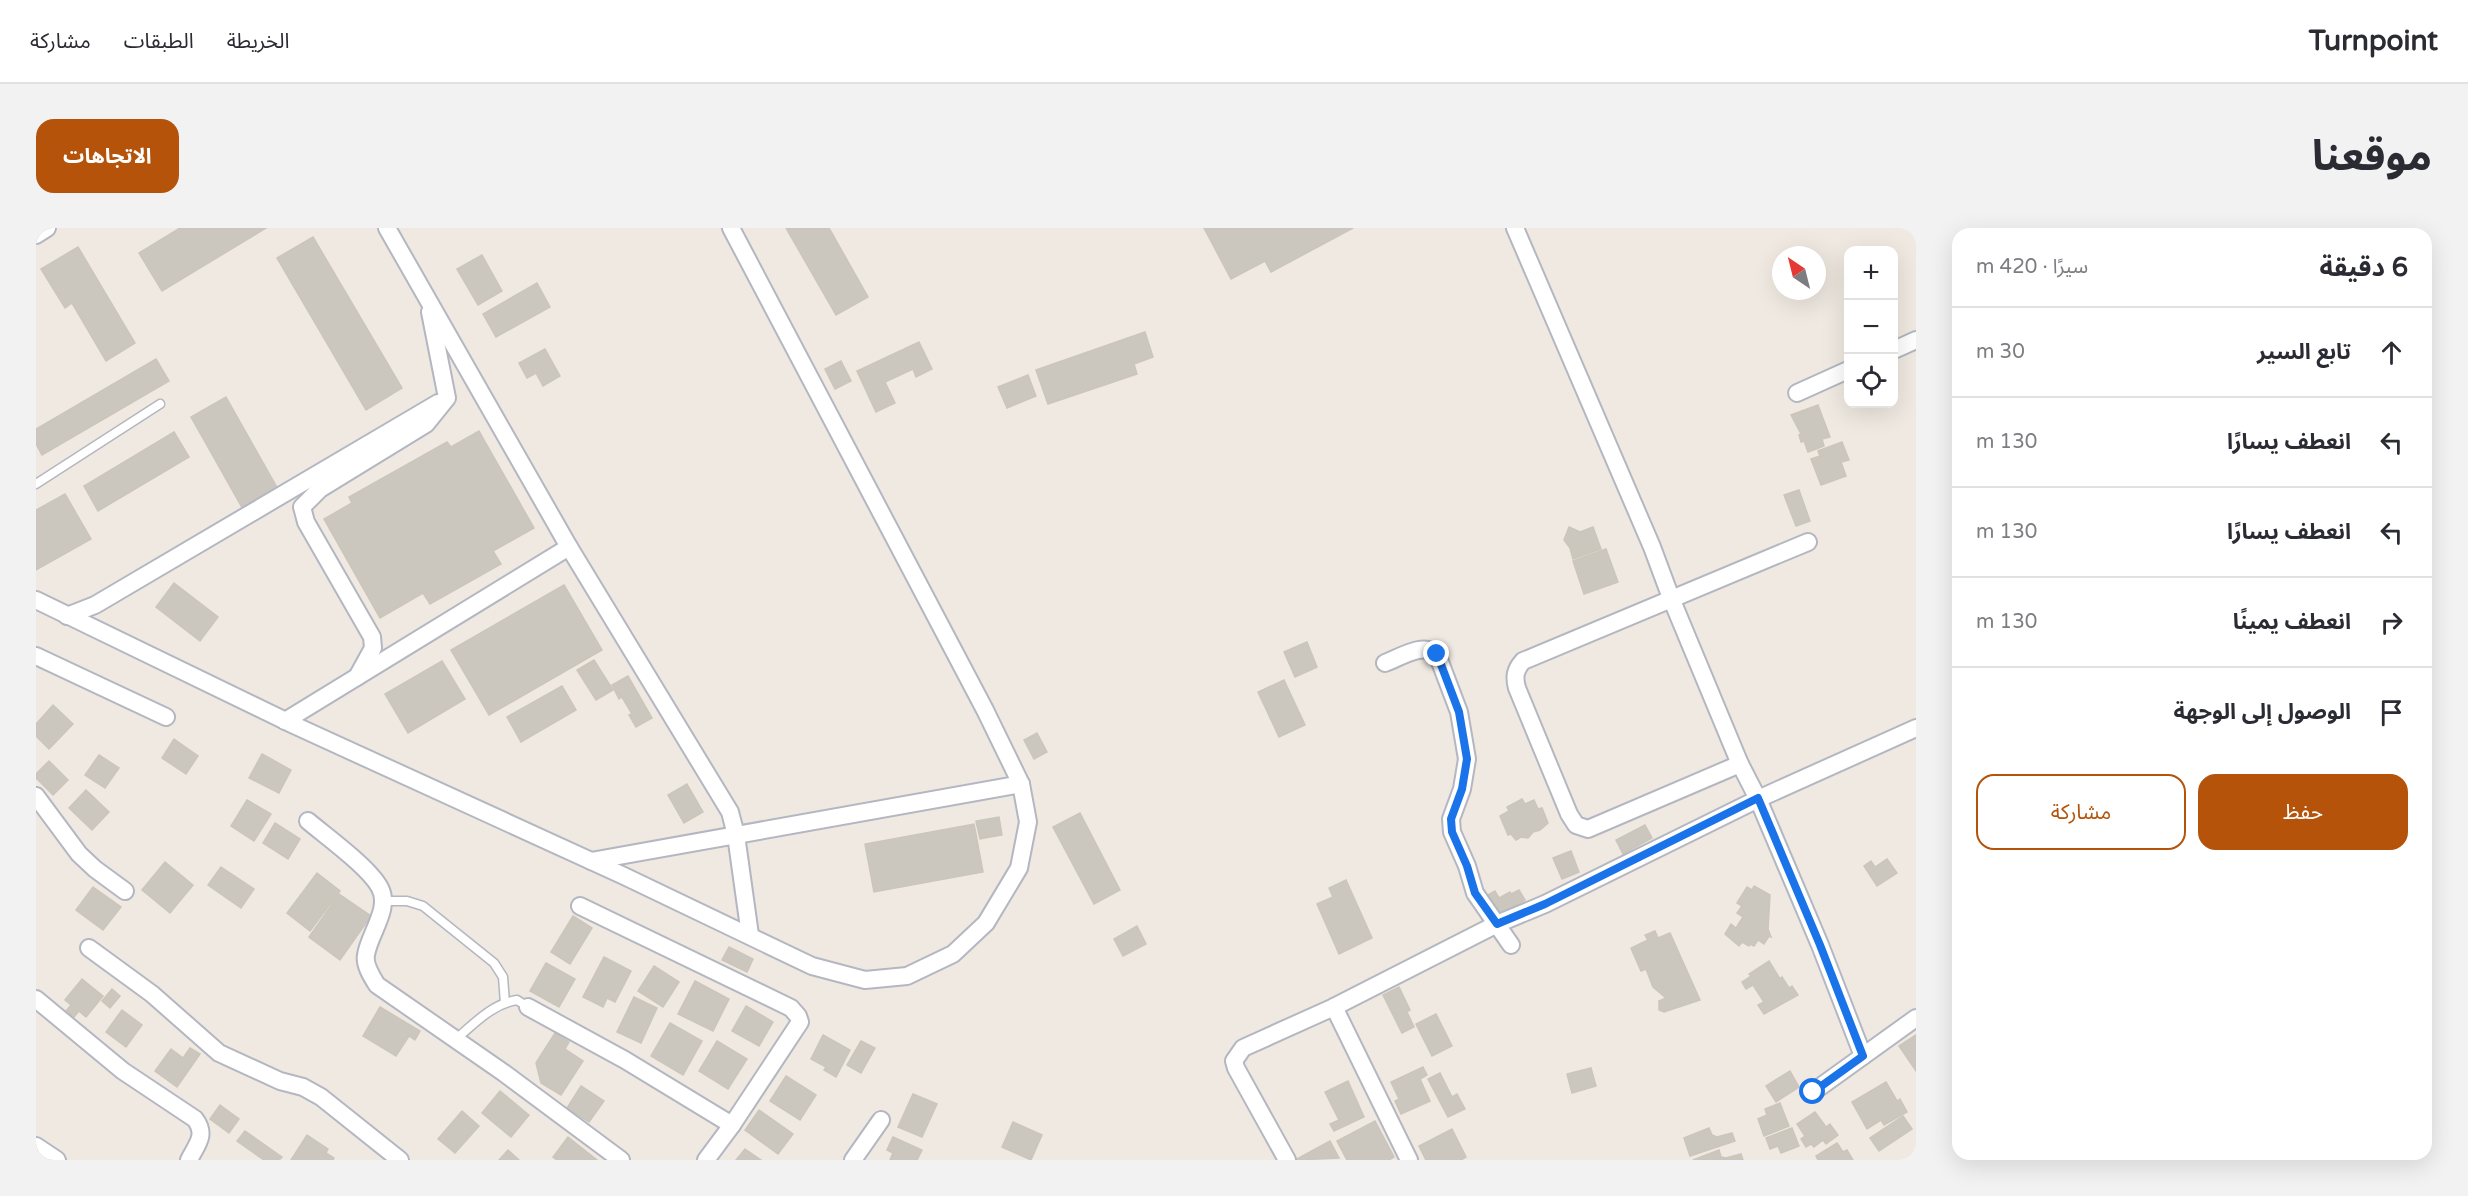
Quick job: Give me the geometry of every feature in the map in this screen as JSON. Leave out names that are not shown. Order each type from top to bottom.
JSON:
[{"type":"street","points":[[36,234],[47,228]]},
{"type":"street","points":[[387,228],[570,547],[730,812],[736,835],[750,936]]},
{"type":"street","points":[[36,600],[285,721],[591,861],[812,966],[865,980],[907,976],[953,954],[987,923],[1019,868],[1028,822],[1021,784],[985,710],[730,228]]},
{"type":"street","points":[[1515,228],[1652,547],[1740,764],[1758,798],[1820,945],[1863,1056]]},
{"type":"street","points":[[426,296],[447,398]]},
{"type":"street","points":[[1898,348],[1916,340]]},
{"type":"street","points":[[1797,393],[1844,372]]},
{"type":"street","points":[[67,616],[95,605],[447,398]]},
{"type":"street","points":[[357,677],[373,648],[372,637],[306,522],[302,507],[320,489],[426,424],[447,398]]},
{"type":"street","points":[[1740,764],[1588,829],[1576,825],[1569,814],[1517,688],[1515,678],[1517,668],[1522,661],[1808,542]]},
{"type":"street","points":[[285,721],[570,547]]},
{"type":"street","points":[[1385,663],[1424,648],[1431,649],[1437,654],[1459,712],[1467,759],[1462,789],[1451,819],[1452,832],[1467,866],[1475,893],[1511,945]]},
{"type":"street","points":[[36,656],[166,717]]},
{"type":"street","points":[[1287,1160],[1236,1068],[1234,1061],[1243,1048],[1334,1007],[1497,924],[1545,904],[1758,798],[1916,729]]},
{"type":"street","points":[[591,861],[1021,784]]},
{"type":"street","points":[[36,796],[79,854],[95,870],[125,891]]},
{"type":"street","points":[[309,821],[380,886],[383,901],[365,957],[370,974],[377,985],[456,1039],[621,1160]]},
{"type":"street","points":[[580,906],[790,1008],[798,1016],[800,1022],[797,1028],[732,1125],[705,1160]]},
{"type":"street","points":[[89,948],[152,994],[219,1053],[280,1081],[303,1087],[312,1092],[400,1160]]},
{"type":"street","points":[[36,999],[123,1071],[195,1119],[200,1126],[202,1137],[189,1160]]},
{"type":"street","points":[[528,1007],[625,1060],[732,1125]]},
{"type":"street","points":[[1334,1007],[1409,1160]]},
{"type":"street","points":[[1813,1092],[1916,1018]]},
{"type":"street","points":[[854,1160],[881,1120]]},
{"type":"street","points":[[36,1146],[57,1160]]},
{"type":"lane","points":[[36,484],[160,404]]},
{"type":"lane","points":[[383,901],[407,901],[423,906],[494,963],[502,977],[505,1003]]},
{"type":"lane","points":[[456,1039],[482,1016],[505,1003],[518,1000],[528,1007]]},
{"type":"building","points":[[180,228],[266,228],[162,291],[139,253]]},
{"type":"building","points":[[786,228],[829,228],[868,297],[836,315]]},
{"type":"building","points":[[1204,228],[1353,228],[1271,272],[1265,261],[1231,279]]},
{"type":"building","points":[[313,237],[402,388],[366,410],[277,258]]},
{"type":"building","points":[[78,247],[135,343],[106,361],[72,303],[65,308],[41,269]]},
{"type":"building","points":[[482,255],[502,291],[478,305],[457,269]]},
{"type":"building","points":[[537,283],[550,307],[496,337],[483,314]]},
{"type":"building","points":[[1145,332],[1153,357],[1134,364],[1137,374],[1048,404],[1036,370]]},
{"type":"building","points":[[919,342],[932,369],[916,377],[913,369],[885,382],[895,403],[876,412],[857,371]]},
{"type":"building","points":[[545,349],[560,376],[543,386],[536,373],[527,378],[519,363]]},
{"type":"building","points":[[156,359],[169,381],[42,455],[36,444],[36,429]]},
{"type":"building","points":[[841,361],[851,381],[835,389],[825,369]]},
{"type":"building","points":[[1028,375],[1036,396],[1007,408],[998,387]]},
{"type":"building","points":[[226,397],[279,491],[244,511],[191,417]]},
{"type":"building","points":[[1818,405],[1830,437],[1822,439],[1824,446],[1808,452],[1804,441],[1801,442],[1799,435],[1801,434],[1791,415]]},
{"type":"building","points":[[479,431],[534,528],[493,551],[501,564],[430,604],[423,593],[380,618],[324,519],[352,503],[349,497],[447,442],[451,447]]},
{"type":"building","points":[[174,432],[189,457],[98,511],[84,486]]},
{"type":"building","points":[[1842,442],[1849,460],[1841,462],[1846,476],[1821,485],[1811,459],[1820,456],[1818,451]]},
{"type":"building","points":[[1799,490],[1810,521],[1796,526],[1784,495]]},
{"type":"building","points":[[65,494],[91,539],[36,570],[36,510]]},
{"type":"building","points":[[1569,527],[1580,532],[1593,527],[1601,549],[1573,559],[1570,548],[1564,540]]},
{"type":"building","points":[[1606,549],[1618,582],[1584,594],[1573,561]]},
{"type":"building","points":[[174,583],[218,617],[200,641],[156,607]]},
{"type":"building","points":[[564,585],[602,650],[489,715],[451,650]]},
{"type":"building","points":[[1307,642],[1317,667],[1295,677],[1284,652]]},
{"type":"building","points":[[594,660],[613,690],[596,700],[577,670]]},
{"type":"building","points":[[442,661],[465,699],[408,733],[385,694]]},
{"type":"building","points":[[628,676],[652,718],[636,727],[629,715],[632,714],[622,697],[619,699],[612,685]]},
{"type":"building","points":[[1284,680],[1305,725],[1279,737],[1258,692]]},
{"type":"building","points":[[562,686],[576,710],[521,742],[507,717]]},
{"type":"building","points":[[53,705],[73,724],[49,749],[36,736],[36,724]]},
{"type":"building","points":[[1037,733],[1047,752],[1034,759],[1024,740]]},
{"type":"building","points":[[174,739],[198,756],[186,774],[162,758]]},
{"type":"building","points":[[262,754],[291,770],[279,793],[249,778]]},
{"type":"building","points":[[99,755],[119,768],[105,788],[85,775]]},
{"type":"building","points":[[49,761],[68,780],[53,795],[36,778],[36,774]]},
{"type":"building","points":[[687,784],[703,812],[684,823],[668,795]]},
{"type":"building","points":[[86,790],[109,812],[92,830],[69,808]]},
{"type":"building","points":[[1522,799],[1525,804],[1534,800],[1538,809],[1542,808],[1548,823],[1528,838],[1521,837],[1516,840],[1511,834],[1508,835],[1500,816],[1509,811],[1507,807]]},
{"type":"building","points":[[247,800],[271,814],[254,841],[231,826]]},
{"type":"building","points":[[1080,813],[1120,890],[1094,904],[1053,827]]},
{"type":"building","points":[[999,817],[1002,835],[980,839],[976,821]]},
{"type":"building","points":[[275,823],[300,839],[288,859],[263,843]]},
{"type":"building","points":[[974,824],[983,872],[874,892],[865,844]]},
{"type":"building","points":[[1645,825],[1652,838],[1623,854],[1616,840]]},
{"type":"building","points":[[1571,851],[1579,872],[1562,879],[1553,858]]},
{"type":"building","points":[[1887,859],[1897,873],[1877,886],[1864,866],[1871,861],[1875,867]]},
{"type":"building","points":[[165,862],[193,885],[170,913],[142,890]]},
{"type":"building","points":[[221,867],[254,889],[241,908],[208,885]]},
{"type":"building","points":[[317,873],[340,891],[310,931],[287,913]]},
{"type":"building","points":[[1346,880],[1372,938],[1339,954],[1317,904],[1333,897],[1329,888]]},
{"type":"building","points":[[1754,886],[1770,895],[1768,929],[1771,937],[1769,936],[1764,944],[1758,940],[1754,946],[1742,942],[1739,946],[1725,934],[1731,924],[1736,928],[1743,917],[1737,913],[1742,906],[1737,903],[1747,887],[1752,890]]},
{"type":"building","points":[[93,887],[121,907],[103,930],[76,910]]},
{"type":"building","points":[[1519,890],[1525,900],[1496,917],[1484,897],[1495,891],[1499,898]]},
{"type":"building","points":[[339,894],[371,916],[340,960],[309,937]]},
{"type":"building","points":[[573,916],[592,928],[570,964],[551,952]]},
{"type":"building","points":[[1137,926],[1146,944],[1123,956],[1114,939]]},
{"type":"building","points":[[1655,931],[1658,938],[1670,933],[1700,1000],[1664,1012],[1659,1010],[1659,1001],[1666,998],[1653,987],[1646,969],[1641,971],[1631,948],[1648,940],[1645,935]]},
{"type":"building","points":[[729,947],[753,959],[747,972],[722,960]]},
{"type":"building","points":[[604,957],[631,971],[615,1002],[607,998],[603,1007],[583,997]]},
{"type":"building","points":[[1769,961],[1780,979],[1782,977],[1789,988],[1792,986],[1798,995],[1764,1014],[1758,1005],[1764,1002],[1753,985],[1746,989],[1742,982],[1751,976],[1749,974]]},
{"type":"building","points":[[546,963],[575,979],[559,1007],[530,991]]},
{"type":"building","points":[[654,966],[679,982],[663,1007],[638,991]]},
{"type":"building","points":[[82,979],[103,996],[86,1017],[79,1011],[74,1017],[66,1011],[71,1005],[65,1000]]},
{"type":"building","points":[[695,981],[729,999],[713,1031],[678,1014]]},
{"type":"building","points":[[1399,987],[1410,1010],[1407,1012],[1414,1027],[1402,1033],[1383,995]]},
{"type":"building","points":[[112,989],[120,996],[110,1008],[102,1001]]},
{"type":"building","points":[[634,997],[657,1008],[641,1043],[617,1032]]},
{"type":"building","points":[[746,1006],[773,1022],[759,1046],[732,1031]]},
{"type":"building","points":[[380,1007],[420,1031],[415,1040],[409,1036],[396,1056],[363,1036]]},
{"type":"building","points":[[122,1010],[142,1025],[126,1047],[106,1032]]},
{"type":"building","points":[[1436,1014],[1452,1046],[1432,1056],[1416,1024]]},
{"type":"building","points":[[670,1023],[702,1041],[683,1075],[651,1056]]},
{"type":"building","points":[[555,1033],[569,1042],[565,1049],[583,1061],[561,1095],[541,1083],[536,1063]]},
{"type":"building","points":[[823,1035],[850,1050],[836,1077],[824,1070],[826,1067],[811,1059]]},
{"type":"building","points":[[1916,1035],[1916,1071],[1899,1046]]},
{"type":"building","points":[[717,1041],[747,1059],[728,1089],[699,1071]]},
{"type":"building","points":[[861,1041],[875,1048],[861,1073],[847,1065]]},
{"type":"building","points":[[190,1048],[200,1054],[177,1087],[155,1071],[171,1049],[183,1058]]},
{"type":"building","points":[[1423,1067],[1427,1075],[1420,1079],[1430,1101],[1401,1114],[1395,1101],[1399,1099],[1391,1082]]},
{"type":"building","points":[[1591,1068],[1596,1086],[1572,1093],[1567,1074]]},
{"type":"building","points":[[1790,1071],[1799,1087],[1776,1102],[1766,1086]]},
{"type":"building","points":[[1440,1073],[1452,1097],[1457,1094],[1465,1109],[1448,1117],[1428,1079]]},
{"type":"building","points":[[786,1076],[816,1095],[800,1120],[770,1101]]},
{"type":"building","points":[[1348,1081],[1364,1117],[1334,1131],[1330,1124],[1339,1120],[1325,1092]]},
{"type":"building","points":[[1886,1082],[1897,1101],[1900,1099],[1907,1112],[1884,1125],[1881,1120],[1867,1129],[1852,1102]]},
{"type":"building","points":[[581,1086],[604,1101],[589,1122],[567,1108]]},
{"type":"building","points":[[500,1091],[529,1115],[511,1137],[482,1113]]},
{"type":"building","points":[[913,1094],[937,1104],[922,1137],[898,1127]]},
{"type":"building","points":[[1780,1103],[1789,1126],[1764,1136],[1758,1119],[1767,1115],[1765,1109]]},
{"type":"building","points":[[220,1105],[239,1119],[229,1133],[210,1119]]},
{"type":"building","points":[[759,1110],[793,1134],[778,1154],[745,1130]]},
{"type":"building","points":[[462,1111],[479,1126],[455,1153],[438,1139]]},
{"type":"building","points":[[1815,1112],[1826,1127],[1830,1124],[1838,1135],[1826,1144],[1823,1140],[1814,1147],[1811,1144],[1806,1147],[1801,1139],[1805,1136],[1797,1124]]},
{"type":"building","points":[[1903,1116],[1912,1129],[1879,1151],[1870,1138]]},
{"type":"building","points":[[1375,1121],[1394,1157],[1389,1160],[1347,1160],[1337,1141]]},
{"type":"building","points":[[1013,1122],[1042,1135],[1031,1160],[1002,1147]]},
{"type":"building","points":[[1709,1128],[1712,1135],[1717,1137],[1732,1133],[1735,1141],[1690,1156],[1684,1138]]},
{"type":"building","points":[[1792,1128],[1799,1146],[1781,1153],[1778,1146],[1770,1149],[1766,1138]]},
{"type":"building","points":[[1452,1129],[1466,1157],[1461,1160],[1426,1160],[1419,1146]]},
{"type":"building","points":[[245,1131],[282,1157],[279,1160],[264,1160],[237,1141]]},
{"type":"building","points":[[307,1135],[328,1149],[326,1153],[334,1158],[333,1160],[291,1160]]},
{"type":"building","points":[[568,1137],[597,1160],[557,1160],[553,1157]]},
{"type":"building","points":[[893,1137],[922,1150],[917,1160],[890,1160],[893,1153],[887,1150]]},
{"type":"building","points":[[1330,1141],[1339,1158],[1297,1160],[1297,1159]]},
{"type":"building","points":[[1837,1143],[1843,1152],[1847,1150],[1853,1160],[1818,1160],[1816,1156]]},
{"type":"building","points":[[745,1149],[761,1160],[736,1160]]},
{"type":"building","points":[[508,1150],[519,1160],[499,1160]]},
{"type":"building","points":[[1719,1150],[1721,1157],[1741,1154],[1743,1160],[1693,1160]]},
{"type":"route","points":[[1437,654],[1459,712],[1467,759],[1466,775],[1451,819],[1452,832],[1467,866],[1475,893],[1497,924],[1545,904],[1758,798],[1820,945],[1863,1056],[1813,1092]]}]
